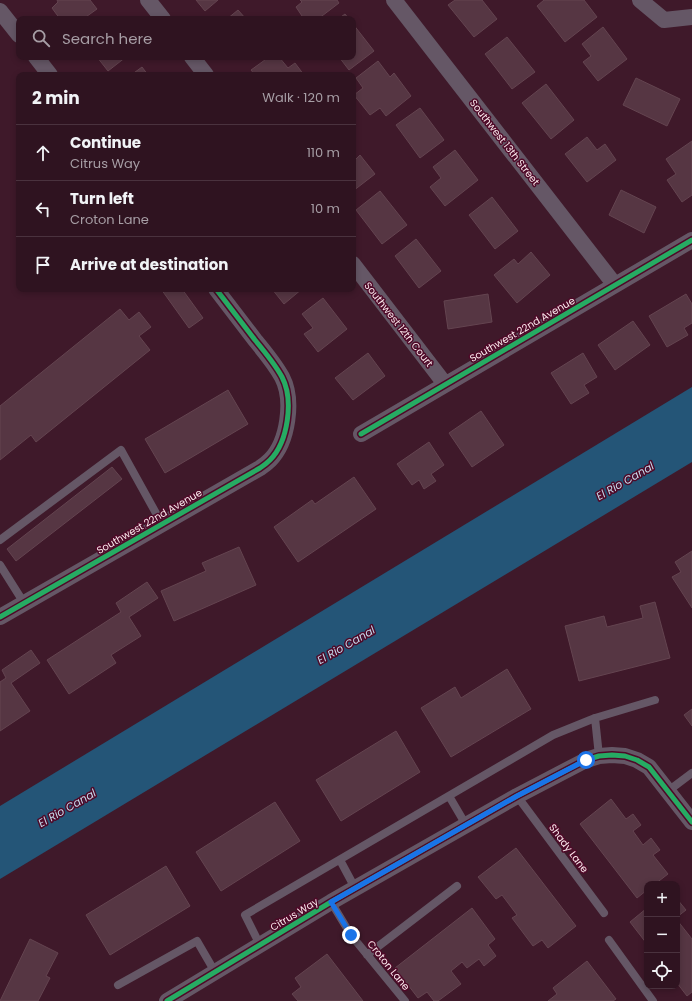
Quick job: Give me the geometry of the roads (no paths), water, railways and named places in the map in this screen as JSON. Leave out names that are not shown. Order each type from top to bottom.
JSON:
[{"type":"street","points":[[148,0],[161,16]]},
{"type":"street","name":"Southwest 13th Street","points":[[394,0],[615,285]]},
{"type":"street","points":[[640,0],[664,20],[692,17]]},
{"type":"street","points":[[0,10],[16,31]]},
{"type":"street","points":[[38,60],[48,72]]},
{"type":"street","points":[[194,60],[204,72]]},
{"type":"street","name":"Southwest 22nd Avenue","points":[[361,434],[692,240]]},
{"type":"street","name":"Southwest 12th Court","points":[[356,268],[445,384]]},
{"type":"street","name":"Southwest 22nd Avenue","points":[[0,617],[260,468],[270,460],[284,436],[289,409],[288,394],[283,378],[270,358],[218,292]]},
{"type":"street","name":"Citrus Way","points":[[167,1001],[355,888],[517,796],[586,760],[599,756],[625,756],[638,760],[649,767],[668,791]]},
{"type":"street","points":[[668,791],[692,822]]},
{"type":"lane","points":[[0,540],[121,450],[162,524]]},
{"type":"lane","points":[[0,565],[24,603]]},
{"type":"lane","points":[[260,945],[245,915],[553,735],[595,718],[655,700]]},
{"type":"lane","points":[[595,718],[599,756]]},
{"type":"lane","points":[[668,791],[692,773]]},
{"type":"lane","points":[[449,796],[466,825]]},
{"type":"lane","name":"Shady Lane","points":[[517,796],[604,913]]},
{"type":"lane","points":[[340,860],[355,888]]},
{"type":"lane","points":[[367,955],[457,886]]},
{"type":"lane","name":"Croton Lane","points":[[331,902],[351,935],[405,1001]]},
{"type":"lane","points":[[609,940],[653,1001]]},
{"type":"lane","points":[[118,985],[197,941],[215,972]]},
{"type":"water","name":"El Rio Canal","points":[[692,387],[692,462],[0,879],[0,806]]}]
